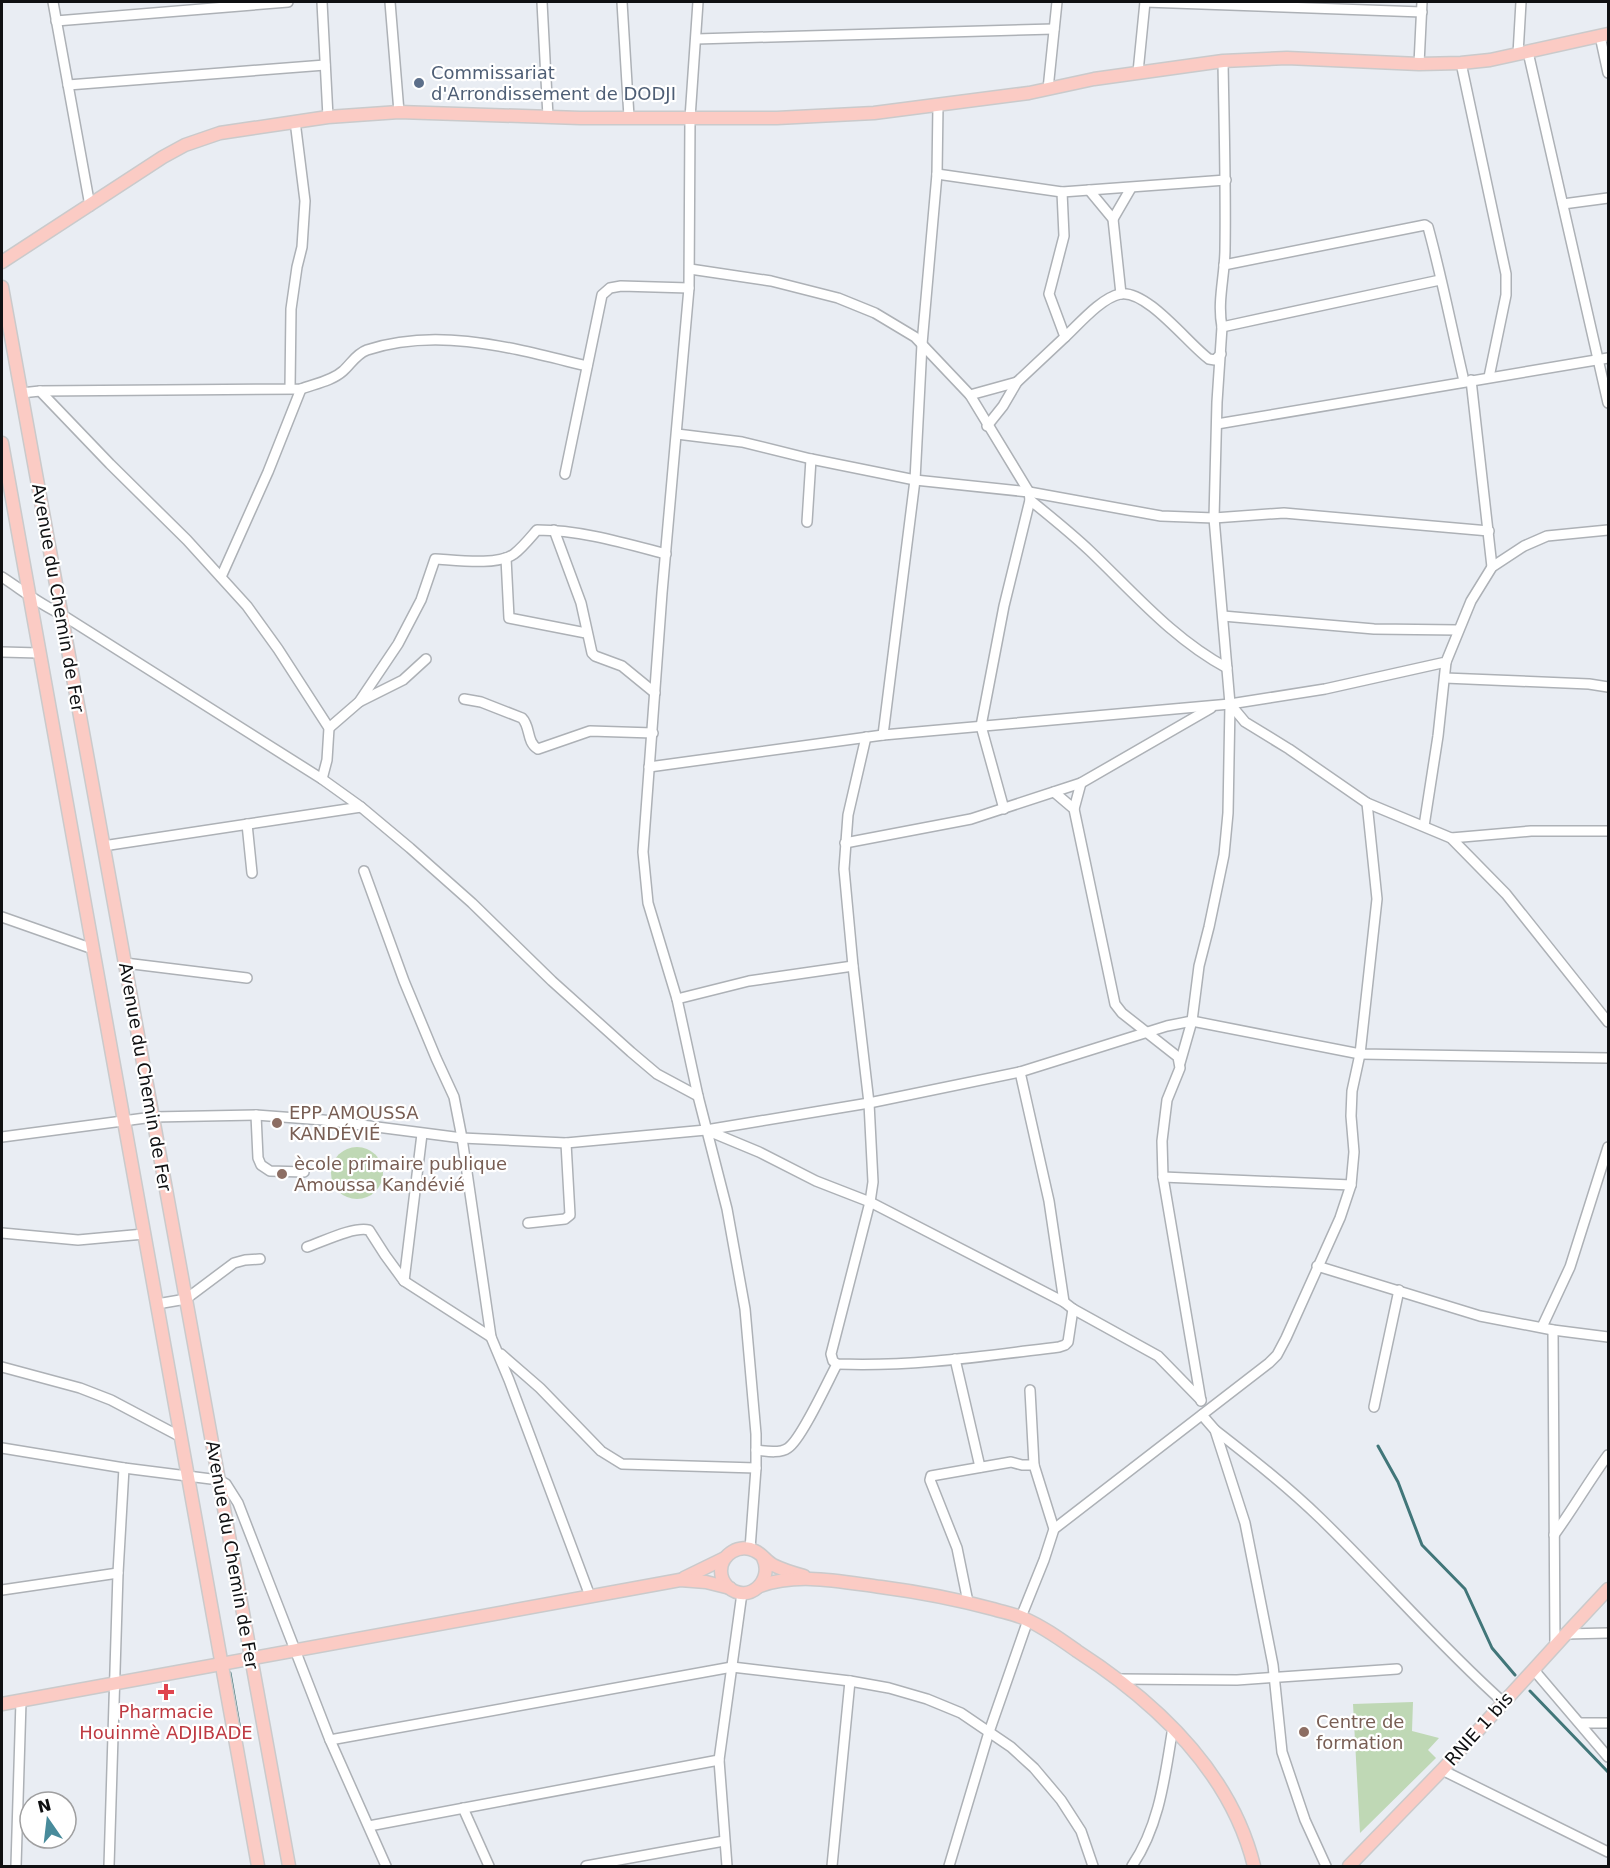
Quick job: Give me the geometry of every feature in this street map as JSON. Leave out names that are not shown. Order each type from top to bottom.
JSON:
[{"type":"main road","points":[[2,262],[185,145],[220,133],[295,121],[399,112],[548,117],[690,118],[874,113],[1048,89],[1138,72],[1222,61],[1287,58],[1419,64],[1461,63],[1490,60],[1604,35]]},
{"type":"main road","name":"Avenue du Chemin de Fer","points":[[2,286],[289,1866]]},
{"type":"main road","name":"Avenue du Chemin de Fer","points":[[2,443],[258,1866]]},
{"type":"main road","points":[[680,1580],[725,1558],[737,1549],[750,1549],[777,1567],[814,1579]]},
{"type":"main road","points":[[725,1558],[721,1574],[724,1582],[736,1591]]},
{"type":"main road","points":[[760,1586],[766,1574],[763,1558]]},
{"type":"main road","points":[[2,1704],[680,1580],[706,1582],[736,1591],[753,1591],[760,1586],[784,1580],[814,1579],[912,1591],[968,1602],[1024,1618],[1091,1659],[1118,1679],[1173,1727],[1208,1768],[1229,1803],[1254,1866]]},
{"type":"main road","name":"RNIE 1 bis","points":[[1349,1866],[1442,1770],[1608,1589]]},
{"type":"street","points":[[53,2],[90,206]]},
{"type":"street","points":[[56,21],[288,2]]},
{"type":"street","points":[[322,2],[328,117]]},
{"type":"street","points":[[390,2],[399,112]]},
{"type":"street","points":[[542,2],[548,117]]},
{"type":"street","points":[[622,2],[629,117]]},
{"type":"street","points":[[698,2],[690,118],[690,269],[654,693],[653,733],[643,829],[644,876],[654,926],[677,999],[706,1130],[727,1209],[745,1309],[756,1450],[750,1549]]},
{"type":"street","points":[[1048,89],[1057,2]]},
{"type":"street","points":[[1138,72],[1145,2],[1422,7],[1419,64]]},
{"type":"street","points":[[1521,2],[1523,53],[1603,358],[1608,403]]},
{"type":"street","points":[[696,39],[1054,29]]},
{"type":"street","points":[[1604,35],[1608,73]]},
{"type":"street","points":[[1222,61],[1226,180],[1214,518],[1230,704],[1226,836],[1196,982],[1192,1022],[1180,1068],[1167,1100],[1162,1141],[1163,1177],[1201,1401],[1215,1430],[1245,1523],[1274,1678],[1282,1752],[1305,1820],[1326,1866]]},
{"type":"street","points":[[1461,63],[1506,274],[1506,295],[1489,377]]},
{"type":"street","points":[[68,86],[325,65]]},
{"type":"street","points":[[882,735],[915,480],[922,344],[937,174],[938,105]]},
{"type":"street","points":[[290,388],[291,309],[302,247],[305,201],[295,121]]},
{"type":"street","points":[[937,174],[1062,192],[1226,180]]},
{"type":"street","points":[[1113,219],[1131,188]]},
{"type":"street","points":[[1089,190],[1113,219],[1121,294]]},
{"type":"street","points":[[1062,192],[1064,236],[1049,294],[1065,337]]},
{"type":"street","points":[[1563,204],[1608,198]]},
{"type":"street","points":[[1224,265],[1421,225],[1428,227],[1468,381],[1492,567]]},
{"type":"street","points":[[690,269],[771,281],[838,298],[875,314],[915,337],[970,395],[1030,496],[1140,602],[1185,641],[1205,656],[1227,668]]},
{"type":"street","points":[[1222,327],[1440,280]]},
{"type":"street","points":[[565,474],[602,295],[610,288],[621,286],[688,288]]},
{"type":"street","points":[[987,426],[1003,406],[1017,382],[1092,311],[1121,294],[1134,296],[1155,310],[1177,327],[1209,360],[1215,360],[1221,354]]},
{"type":"street","points":[[21,393],[301,388],[342,372],[365,351],[421,339],[493,344],[587,366]]},
{"type":"street","points":[[1217,424],[1603,358]]},
{"type":"street","points":[[970,395],[1017,382]]},
{"type":"street","points":[[221,577],[268,472],[301,388]]},
{"type":"street","points":[[40,391],[174,527],[247,606],[329,728],[327,760],[322,779]]},
{"type":"street","points":[[677,434],[742,442],[811,459],[915,480],[1161,516],[1214,518],[1284,513],[1489,531]]},
{"type":"street","points":[[807,522],[811,459]]},
{"type":"street","points":[[1004,809],[981,726],[1004,606],[1030,496]]},
{"type":"street","points":[[329,728],[358,702],[414,617],[427,587],[435,559],[506,558],[515,553],[537,530],[554,530],[599,537],[666,554]]},
{"type":"street","points":[[554,530],[581,603],[586,633],[595,656],[622,666],[654,693]]},
{"type":"street","points":[[1424,826],[1446,662],[1471,601],[1492,567],[1524,546],[1547,536],[1608,530]]},
{"type":"street","points":[[506,558],[509,618],[586,633]]},
{"type":"street","points":[[2,577],[29,594],[40,605],[61,614],[322,779],[361,807],[472,903],[552,981],[631,1052],[657,1074],[698,1096]]},
{"type":"street","points":[[1223,616],[1374,629],[1458,630]]},
{"type":"street","points":[[2,652],[39,653]]},
{"type":"street","points":[[358,702],[404,680],[426,659]]},
{"type":"street","points":[[649,767],[882,735],[1230,704],[1325,689],[1446,662]]},
{"type":"street","points":[[1444,678],[1589,684],[1608,687]]},
{"type":"street","points":[[464,699],[481,702],[522,718],[526,722],[531,743],[538,749],[590,731],[653,733]]},
{"type":"street","points":[[1230,704],[1245,722],[1289,749],[1367,803],[1451,838],[1506,894],[1608,1022]]},
{"type":"street","points":[[845,843],[971,819],[1081,783],[1212,706]]},
{"type":"street","points":[[866,737],[848,815],[844,870],[852,966],[869,1103],[873,1182],[870,1202],[831,1354],[833,1361],[837,1364],[876,1365],[1005,1355],[1065,1345],[1068,1342],[1073,1309]]},
{"type":"street","points":[[1081,783],[1074,809],[1115,1004],[1122,1013],[1178,1057],[1180,1063]]},
{"type":"street","points":[[1054,792],[1074,809]]},
{"type":"street","points":[[949,1866],[1024,1618],[1054,1529],[1269,1363],[1276,1355],[1340,1218],[1352,1185],[1354,1152],[1351,1116],[1352,1091],[1360,1054],[1377,899],[1367,803]]},
{"type":"street","points":[[103,846],[361,807]]},
{"type":"street","points":[[247,824],[252,873]]},
{"type":"street","points":[[1451,838],[1531,831],[1608,831]]},
{"type":"street","points":[[364,871],[404,981],[454,1098],[462,1137],[491,1337],[590,1596]]},
{"type":"street","points":[[2,917],[93,949]]},
{"type":"street","points":[[125,963],[247,978]]},
{"type":"street","points":[[677,999],[749,981],[852,966]]},
{"type":"street","points":[[2,1137],[153,1117],[256,1115],[323,1120],[422,1134],[566,1143],[706,1130],[869,1103],[1020,1072],[1167,1026],[1192,1022],[1360,1054],[1608,1058]]},
{"type":"street","points":[[1020,1072],[1049,1201],[1064,1302]]},
{"type":"street","points":[[256,1115],[258,1158],[261,1165],[270,1171],[304,1172]]},
{"type":"street","points":[[706,1130],[759,1152],[816,1181],[870,1202],[1064,1302],[1158,1356],[1201,1401]]},
{"type":"street","points":[[405,1281],[422,1134]]},
{"type":"street","points":[[528,1223],[566,1219],[570,1215],[566,1143]]},
{"type":"street","points":[[1542,1327],[1570,1267],[1608,1147]]},
{"type":"street","points":[[1163,1177],[1352,1185]]},
{"type":"street","points":[[307,1247],[355,1230],[369,1230],[405,1281],[491,1337]]},
{"type":"street","points":[[2,1233],[78,1240],[144,1234]]},
{"type":"street","points":[[157,1304],[186,1299],[234,1263],[260,1259]]},
{"type":"street","points":[[1317,1266],[1480,1316],[1553,1330],[1608,1337]]},
{"type":"street","points":[[1374,1407],[1399,1290]]},
{"type":"street","points":[[1553,1330],[1555,1646]]},
{"type":"street","points":[[499,1353],[540,1388],[601,1451],[622,1464],[756,1468]]},
{"type":"street","points":[[955,1359],[980,1467]]},
{"type":"street","points":[[756,1450],[782,1451],[792,1444],[803,1429],[837,1364]]},
{"type":"street","points":[[2,1367],[81,1388],[111,1400],[181,1437]]},
{"type":"street","points":[[1030,1390],[1034,1465],[1054,1529]]},
{"type":"street","points":[[1215,1430],[1268,1471],[1320,1518],[1473,1676],[1503,1702]]},
{"type":"street","points":[[2,1448],[124,1468],[219,1480],[226,1484],[238,1503],[330,1740],[386,1866]]},
{"type":"street","points":[[1554,1535],[1608,1455]]},
{"type":"street","points":[[968,1602],[957,1548],[930,1480],[931,1476],[1011,1462],[1034,1465]]},
{"type":"street","points":[[109,1866],[118,1573],[124,1468]]},
{"type":"street","points":[[2,1590],[118,1573]]},
{"type":"street","points":[[727,1866],[718,1760],[732,1667],[736,1591]]},
{"type":"street","points":[[1566,1634],[1608,1633]]},
{"type":"street","points":[[330,1740],[732,1667],[850,1681],[889,1688],[927,1699],[961,1713],[1011,1747],[1034,1768],[1061,1800],[1082,1831],[1093,1866]]},
{"type":"street","points":[[1118,1679],[1237,1680],[1397,1669]]},
{"type":"street","points":[[1533,1669],[1608,1757]]},
{"type":"street","points":[[832,1866],[850,1681]]},
{"type":"street","points":[[16,1866],[21,1701]]},
{"type":"street","points":[[1580,1723],[1608,1723]]},
{"type":"street","points":[[1132,1866],[1149,1838],[1159,1805],[1173,1727]]},
{"type":"street","points":[[369,1826],[718,1760]]},
{"type":"street","points":[[1442,1770],[1608,1852]]},
{"type":"street","points":[[463,1808],[489,1866]]},
{"type":"street","points":[[586,1866],[724,1841]]},
{"type":"green space","points":[[357,1147],[371,1151],[379,1159],[383,1173],[379,1187],[371,1195],[357,1199],[343,1195],[335,1187],[331,1173],[335,1159],[343,1151]]},
{"type":"green space","points":[[1413,1702],[1412,1731],[1439,1738],[1428,1750],[1436,1758],[1360,1833],[1353,1704]]},
{"type":"waterway","points":[[1378,1446],[1398,1482],[1422,1545],[1465,1589],[1492,1648],[1515,1675]]},
{"type":"waterway","points":[[230,1673],[240,1730]]},
{"type":"waterway","points":[[1530,1691],[1608,1772]]},
{"type":"place","name":"Commissariat d'Arrondissement de DODJI","points":[[419,83]]},
{"type":"place","name":"EPP AMOUSSA KANDÉVIÉ","points":[[277,1123]]},
{"type":"place","name":"ècole primaire publique Amoussa Kandévié","points":[[282,1174]]},
{"type":"place","name":"Pharmacie Houinmè ADJIBADE","points":[[166,1692]]},
{"type":"place","name":"Centre de formation","points":[[1304,1732]]}]
